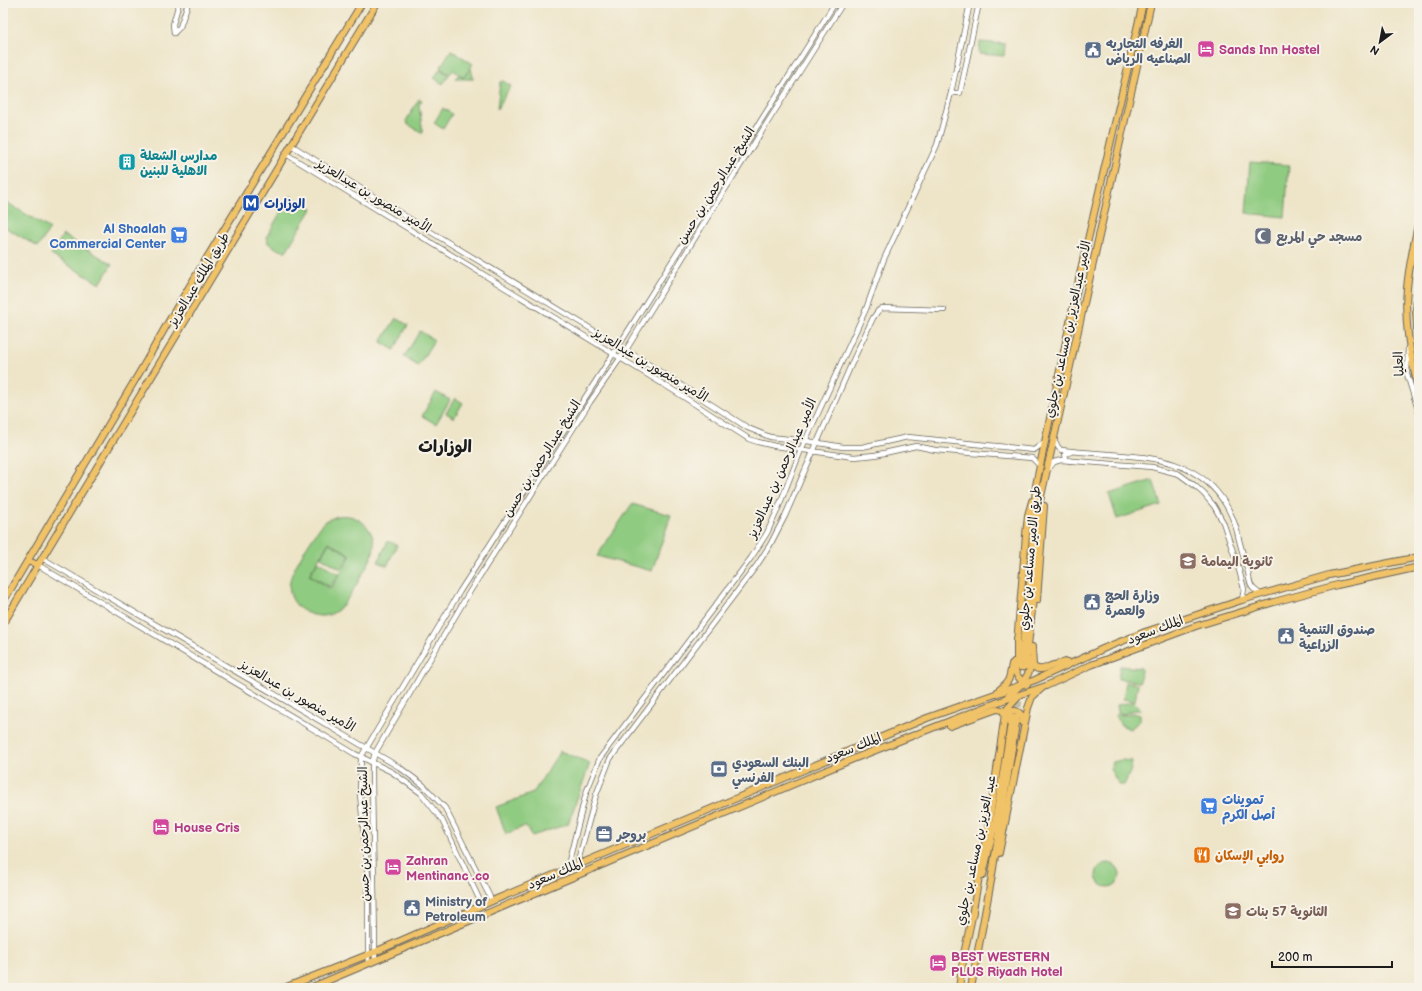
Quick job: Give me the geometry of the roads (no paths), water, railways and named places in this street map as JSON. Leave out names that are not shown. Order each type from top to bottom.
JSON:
[{"type":"main road","name":"طريق الملك عبدالعزيز","points":[[3,602],[177,307],[362,3]]},
{"type":"main road","name":"طريق الملك عبدالعزيز","points":[[3,624],[377,3]]},
{"type":"main road","name":"الأمير عبدالعزيز بن مساعد بن جلوي","points":[[1143,3],[1082,265],[1036,485],[1024,662],[1032,610],[1040,502],[1151,3]]},
{"type":"main road","points":[[1419,221],[1412,254],[1407,290],[1408,336],[1419,389]]},
{"type":"main road","points":[[1419,279],[1416,311],[1419,362]]},
{"type":"main road","name":"طريق الامير مساعد بن جلوي","points":[[1032,647],[1040,574],[1047,471]]},
{"type":"main road","points":[[1036,485],[1027,522],[1014,668],[1019,679],[1031,688],[1046,686]]},
{"type":"main road","name":"الملك سعود","points":[[284,988],[375,952],[482,905],[927,718],[1035,680],[1145,632],[1242,600],[1329,575],[1419,557]]},
{"type":"main road","points":[[27,563],[37,568]]},
{"type":"main road","name":"الملك سعود","points":[[310,988],[853,758],[1004,700],[1046,686],[1091,665],[1196,626],[1337,585],[1419,567]]},
{"type":"main road","points":[[1017,639],[1017,666],[1020,668],[1025,668],[1029,664],[1032,647]]},
{"type":"main road","points":[[993,694],[1008,683],[1017,639]]},
{"type":"main road","points":[[1032,647],[1033,666],[1036,669],[1040,670],[1054,665],[1076,661]]},
{"type":"main road","points":[[972,915],[1008,709],[1019,695],[1029,673],[1032,647]]},
{"type":"main road","points":[[1004,700],[1024,684]]},
{"type":"main road","points":[[1019,747],[1032,697],[1046,686]]},
{"type":"main road","points":[[920,733],[942,729],[997,709],[1002,710],[1005,714],[1002,743]]},
{"type":"main road","points":[[991,881],[993,879],[1002,838],[1024,717],[1017,711],[1010,711],[1002,743]]},
{"type":"main road","name":"عبد العزيز بن مساعد بن جلوي","points":[[959,988],[972,915],[996,818],[1015,717],[991,881],[971,988]]},
{"type":"street","points":[[179,3],[173,24],[174,33],[180,27],[188,3]]},
{"type":"street","name":"الشيخ عبدالرحمن بن حسن","points":[[372,962],[368,954],[368,877],[360,794],[362,757],[464,584],[613,354],[835,3]]},
{"type":"street","name":"الشيخ عبدالرحمن بن حسن","points":[[372,962],[375,952],[372,847],[372,763],[375,753],[445,632],[590,402],[626,350],[718,200],[843,3]]},
{"type":"street","name":"الأمير عبدالرحمن بن عبدالعزيز","points":[[567,869],[586,793],[600,758],[751,558],[767,533],[806,440],[866,310],[884,259],[936,144],[951,93],[970,3]]},
{"type":"street","name":"الأمير عبدالرحمن بن عبدالعزيز","points":[[951,93],[960,93],[979,3]]},
{"type":"street","points":[[831,8],[837,6],[839,8],[838,12]]},
{"type":"street","name":"الأمير منصور بن عبدالعزيز","points":[[291,145],[626,350],[748,428],[770,437],[806,440],[843,447],[862,447],[908,437],[1034,450],[1045,442]]},
{"type":"street","name":"الأمير منصور بن عبدالعزيز","points":[[286,154],[620,358],[749,439],[775,446],[854,457],[875,455],[916,446],[935,450],[1032,458],[1040,466]]},
{"type":"street","points":[[305,166],[310,157]]},
{"type":"street","name":"الأمير عبدالرحمن بن عبدالعزيز","points":[[577,865],[596,795],[610,760],[757,565],[770,545],[785,516],[873,318],[882,308],[944,310]]},
{"type":"street","name":"العليا","points":[[1408,336],[1407,374],[1419,413]]},
{"type":"street","points":[[1054,440],[1061,450],[1157,459],[1177,464],[1193,472],[1218,492],[1229,511],[1236,529],[1252,587],[1261,595]]},
{"type":"street","points":[[1074,462],[1066,459],[1065,454],[1075,452]]},
{"type":"street","points":[[1047,471],[1054,462],[1061,460],[1152,467],[1179,474],[1204,494],[1214,506],[1223,522],[1238,566],[1246,586],[1248,586],[1247,570]]},
{"type":"street","name":"الأمير منصور بن عبدالعزيز","points":[[42,558],[400,767],[423,785],[445,808],[492,901]]},
{"type":"street","points":[[1238,566],[1244,589],[1242,600]]},
{"type":"street","name":"الأمير منصور بن عبدالعزيز","points":[[37,568],[150,631],[372,763],[392,772],[421,793],[442,820],[482,905]]},
{"type":"street","points":[[107,606],[111,598]]},
{"type":"street","points":[[150,631],[155,624]]},
{"type":"street","points":[[438,628],[445,632]]},
{"type":"street","points":[[627,723],[633,729]]},
{"type":"street","points":[[573,847],[576,851],[581,849]]},
{"type":"tunnel","points":[[1017,716],[1025,664]]},
{"type":"place","name":"Sands Inn Hostel","points":[[1206,49]]},
{"type":"place","name":"الغرفه التجاريه الصناعيه الرياض","points":[[1093,50]]},
{"type":"place","name":"مدارس الشعلة الاهلية للبنين","points":[[127,162]]},
{"type":"place","name":"الوزارات","points":[[251,203]]},
{"type":"place","name":"Al Shoalah Commercial Center","points":[[179,235]]},
{"type":"place","name":"مسجد حي المربع","points":[[1263,236]]},
{"type":"place","name":"ثانوية اليمامة","points":[[1188,561]]},
{"type":"place","name":"وزارة الحج والعمرة","points":[[1092,602]]},
{"type":"place","name":"صندوق التنمية الزراعية","points":[[1286,636]]},
{"type":"place","name":"البنك السعودي الفرنسي","points":[[719,769]]},
{"type":"place","name":"تموينات أصل الكرم","points":[[1209,806]]},
{"type":"place","name":"House Cris","points":[[161,827]]},
{"type":"place","name":"بروجر","points":[[604,834]]},
{"type":"place","name":"روابي الإسكان","points":[[1202,855]]},
{"type":"place","name":"Zahran Mentinanc .co","points":[[393,867]]},
{"type":"place","name":"Ministry of Petroleum","points":[[412,908]]},
{"type":"place","name":"الثانوية 57 بنات","points":[[1233,911]]},
{"type":"place","name":"BEST WESTERN PLUS Riyadh Hotel","points":[[938,963]]},
{"type":"district","name":"الوزارات","points":[[445,446]]}]
